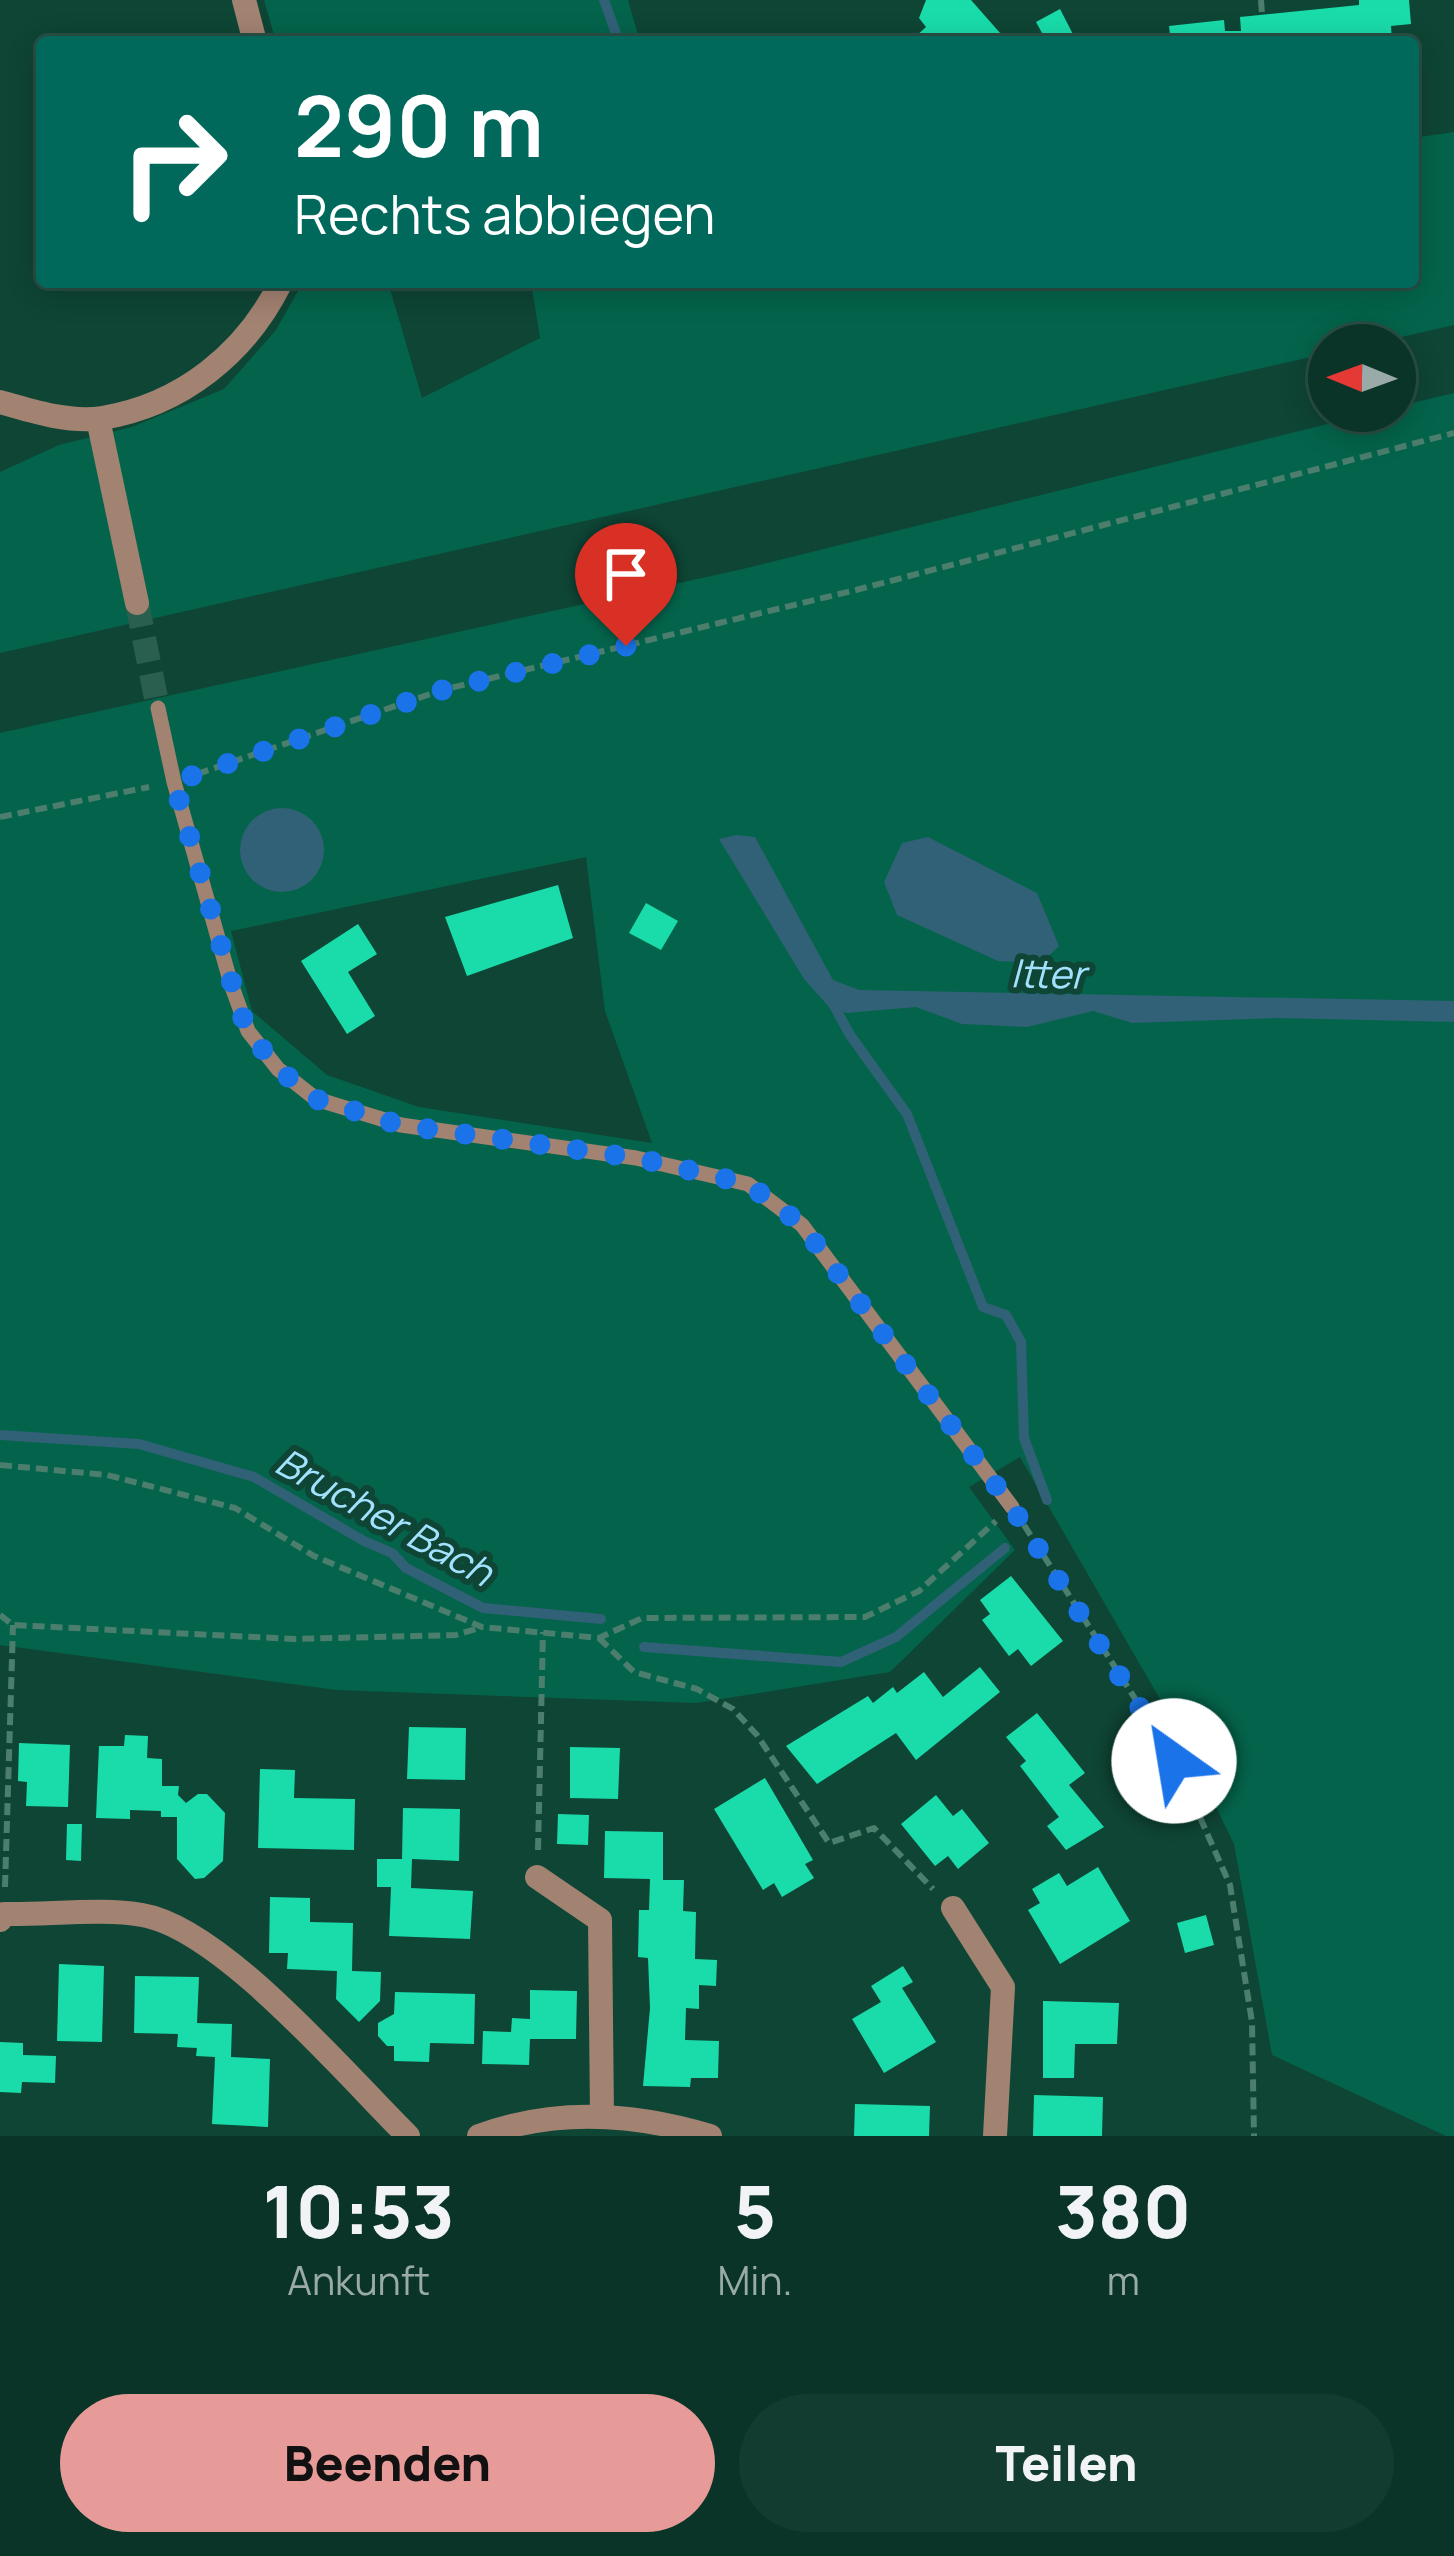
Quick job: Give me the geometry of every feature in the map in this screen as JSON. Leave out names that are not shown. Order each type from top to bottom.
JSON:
[{"type":"street","points":[[244,0],[253,36]]},
{"type":"street","points":[[0,402],[40,414],[98,418],[160,402],[224,363],[266,314],[278,288]]},
{"type":"street","points":[[98,418],[137,603]]},
{"type":"street","points":[[537,1877],[600,1920],[602,2116]]},
{"type":"street","points":[[952,1908],[1003,1988],[995,2136]]},
{"type":"street","points":[[2,1917],[144,1915],[193,1936],[232,1961],[408,2136]]},
{"type":"street","points":[[479,2136],[535,2119],[602,2116],[710,2136]]},
{"type":"lane","points":[[158,708],[174,782],[236,1000],[248,1031],[278,1069],[316,1099],[400,1125],[637,1158],[748,1184],[802,1225],[1012,1507]]},
{"type":"path","points":[[1261,0],[1262,14]]},
{"type":"path","points":[[0,817],[174,782],[442,690],[856,590],[1454,433]]},
{"type":"path","points":[[0,1466],[107,1475],[236,1508],[314,1556],[482,1627],[599,1638],[642,1618],[865,1617],[919,1591],[1012,1507],[1174,1761],[1230,1885],[1252,2022],[1254,2136]]},
{"type":"path","points":[[0,1615],[14,1624],[294,1640],[456,1635],[482,1627]]},
{"type":"path","points":[[2,1917],[14,1624]]},
{"type":"path","points":[[537,1877],[543,1632]]},
{"type":"path","points":[[599,1638],[634,1672],[697,1689],[733,1709],[757,1735],[829,1843],[874,1828],[952,1908]]},
{"type":"green space","points":[[264,0],[628,0],[638,36],[274,36]]},
{"type":"green space","points":[[1454,132],[1454,325],[1416,334],[1416,324],[1308,324],[1308,358],[0,653],[0,472],[59,445],[132,427],[224,389],[276,330],[300,288],[390,288],[422,398],[540,338],[532,288],[1419,288],[1419,137]]},
{"type":"green space","points":[[1454,393],[1454,2136],[1272,2055],[1234,1844],[1179,1732],[1020,1457],[969,1487],[1015,1550],[890,1672],[696,1703],[337,1690],[0,1645],[0,733],[743,569],[1308,429],[1416,432],[1416,402]],"holes":[[[586,857],[605,1011],[652,1143],[419,1107],[327,1075],[252,1011],[231,931]]]},
{"type":"water","points":[[282,808],[312,820],[324,850],[312,880],[282,892],[252,880],[240,850],[252,820]]},
{"type":"water","points":[[755,837],[833,980],[859,990],[1454,1001],[1454,1022],[1278,1018],[1132,1023],[1093,1011],[1027,1027],[962,1024],[916,1007],[847,1013],[830,1008],[804,979],[719,839]]},
{"type":"water","points":[[928,837],[1037,893],[1059,946],[1041,963],[998,961],[897,915],[884,882],[902,843]]},
{"type":"building","points":[[926,0],[971,0],[1003,36],[916,36],[926,27],[919,18]]},
{"type":"building","points":[[1359,0],[1409,0],[1411,24],[1391,26],[1392,36],[1170,36],[1169,26],[1224,20],[1225,31],[1241,31],[1240,17],[1359,5]]},
{"type":"building","points":[[1060,9],[1074,36],[1044,36],[1036,22]]},
{"type":"building","points":[[558,885],[573,938],[467,976],[445,917]]},
{"type":"building","points":[[646,903],[678,921],[661,950],[629,933]]},
{"type":"building","points":[[358,924],[377,954],[348,972],[375,1016],[347,1034],[301,961]]},
{"type":"building","points":[[1011,1576],[1063,1641],[1031,1666],[1018,1649],[1009,1656],[982,1620],[990,1614],[980,1600]]},
{"type":"building","points":[[980,1667],[1000,1692],[916,1760],[896,1733],[817,1784],[786,1746],[868,1696],[873,1703],[893,1687],[897,1693],[924,1672],[943,1697]]},
{"type":"building","points":[[1037,1713],[1085,1773],[1069,1785],[1104,1827],[1066,1850],[1047,1826],[1059,1817],[1020,1766],[1026,1761],[1006,1737]]},
{"type":"building","points":[[409,1727],[466,1728],[465,1780],[407,1779]]},
{"type":"building","points":[[125,1735],[148,1736],[147,1758],[162,1759],[162,1786],[179,1786],[178,1795],[186,1803],[207,1794],[225,1813],[223,1861],[204,1878],[195,1879],[177,1859],[177,1817],[130,1810],[130,1819],[96,1818],[99,1746],[124,1746]]},
{"type":"building","points":[[19,1743],[70,1745],[68,1807],[26,1806],[27,1782],[18,1781]]},
{"type":"building","points":[[570,1747],[620,1748],[618,1799],[570,1798]]},
{"type":"building","points":[[260,1769],[295,1770],[294,1798],[355,1799],[354,1850],[258,1848]]},
{"type":"building","points":[[765,1778],[813,1860],[805,1864],[814,1878],[782,1897],[774,1883],[763,1890],[714,1809]]},
{"type":"building","points":[[936,1795],[953,1816],[962,1809],[989,1843],[958,1869],[948,1856],[935,1866],[901,1824]]},
{"type":"building","points":[[403,1808],[460,1809],[459,1861],[412,1859],[411,1888],[473,1891],[470,1939],[389,1936],[391,1887],[377,1887],[377,1859],[402,1859]]},
{"type":"building","points":[[558,1814],[589,1815],[588,1845],[557,1844]]},
{"type":"building","points":[[67,1824],[82,1824],[81,1861],[66,1860]]},
{"type":"building","points":[[605,1831],[663,1832],[663,1880],[684,1880],[683,1911],[696,1912],[695,1959],[717,1960],[716,1986],[699,1985],[699,2009],[686,2008],[685,2040],[719,2041],[718,2078],[691,2078],[690,2087],[643,2086],[650,2008],[648,1958],[638,1957],[639,1910],[649,1910],[650,1879],[604,1878]]},
{"type":"building","points":[[1098,1867],[1130,1921],[1060,1964],[1028,1910],[1040,1903],[1032,1889],[1059,1873],[1067,1886]]},
{"type":"building","points":[[270,1897],[310,1898],[310,1922],[353,1923],[352,1971],[381,1972],[380,2001],[359,2022],[336,1999],[337,1971],[287,1969],[288,1953],[269,1953]]},
{"type":"building","points":[[1206,1915],[1214,1945],[1185,1953],[1177,1923]]},
{"type":"building","points":[[59,1964],[104,1966],[102,2042],[57,2041]]},
{"type":"building","points":[[903,1966],[913,1982],[902,1988],[936,2042],[884,2073],[852,2019],[881,2002],[871,1986]]},
{"type":"building","points":[[135,1976],[199,1977],[197,2023],[232,2024],[231,2057],[270,2059],[268,2127],[212,2124],[215,2057],[196,2056],[197,2048],[177,2047],[178,2034],[134,2033]]},
{"type":"building","points":[[530,1990],[577,1991],[576,2039],[530,2039],[529,2065],[482,2064],[483,2031],[511,2032],[512,2018],[530,2019]]},
{"type":"building","points":[[395,1992],[475,1994],[474,2044],[430,2043],[429,2062],[394,2061],[394,2046],[387,2046],[378,2036],[378,2023],[394,2014]]},
{"type":"building","points":[[1043,2001],[1119,2003],[1117,2044],[1075,2044],[1074,2078],[1043,2078]]},
{"type":"building","points":[[0,2042],[23,2043],[23,2055],[56,2056],[55,2083],[22,2082],[21,2093],[0,2092]]},
{"type":"building","points":[[1034,2095],[1103,2097],[1102,2136],[1033,2136]]},
{"type":"building","points":[[855,2104],[930,2106],[929,2136],[854,2136]]},
{"type":"waterway","name":"Itter","points":[[604,0],[617,36]]},
{"type":"waterway","name":"Brucher Bach","points":[[832,1002],[907,1114],[983,1307],[1006,1315],[1021,1342],[1024,1438],[1047,1500]]},
{"type":"waterway","name":"Brucher Bach","points":[[0,1435],[139,1444],[254,1477],[483,1608],[601,1619]]},
{"type":"waterway","name":"Brucher Bach","points":[[644,1647],[841,1662],[896,1637],[1005,1548]]},
{"type":"tunnel","points":[[137,603],[158,708]]},
{"type":"route","points":[[626,646],[442,690],[174,782],[248,1031],[278,1069],[316,1099],[358,1114],[400,1125],[637,1158],[748,1184],[802,1225],[1012,1507],[1174,1761]]}]
